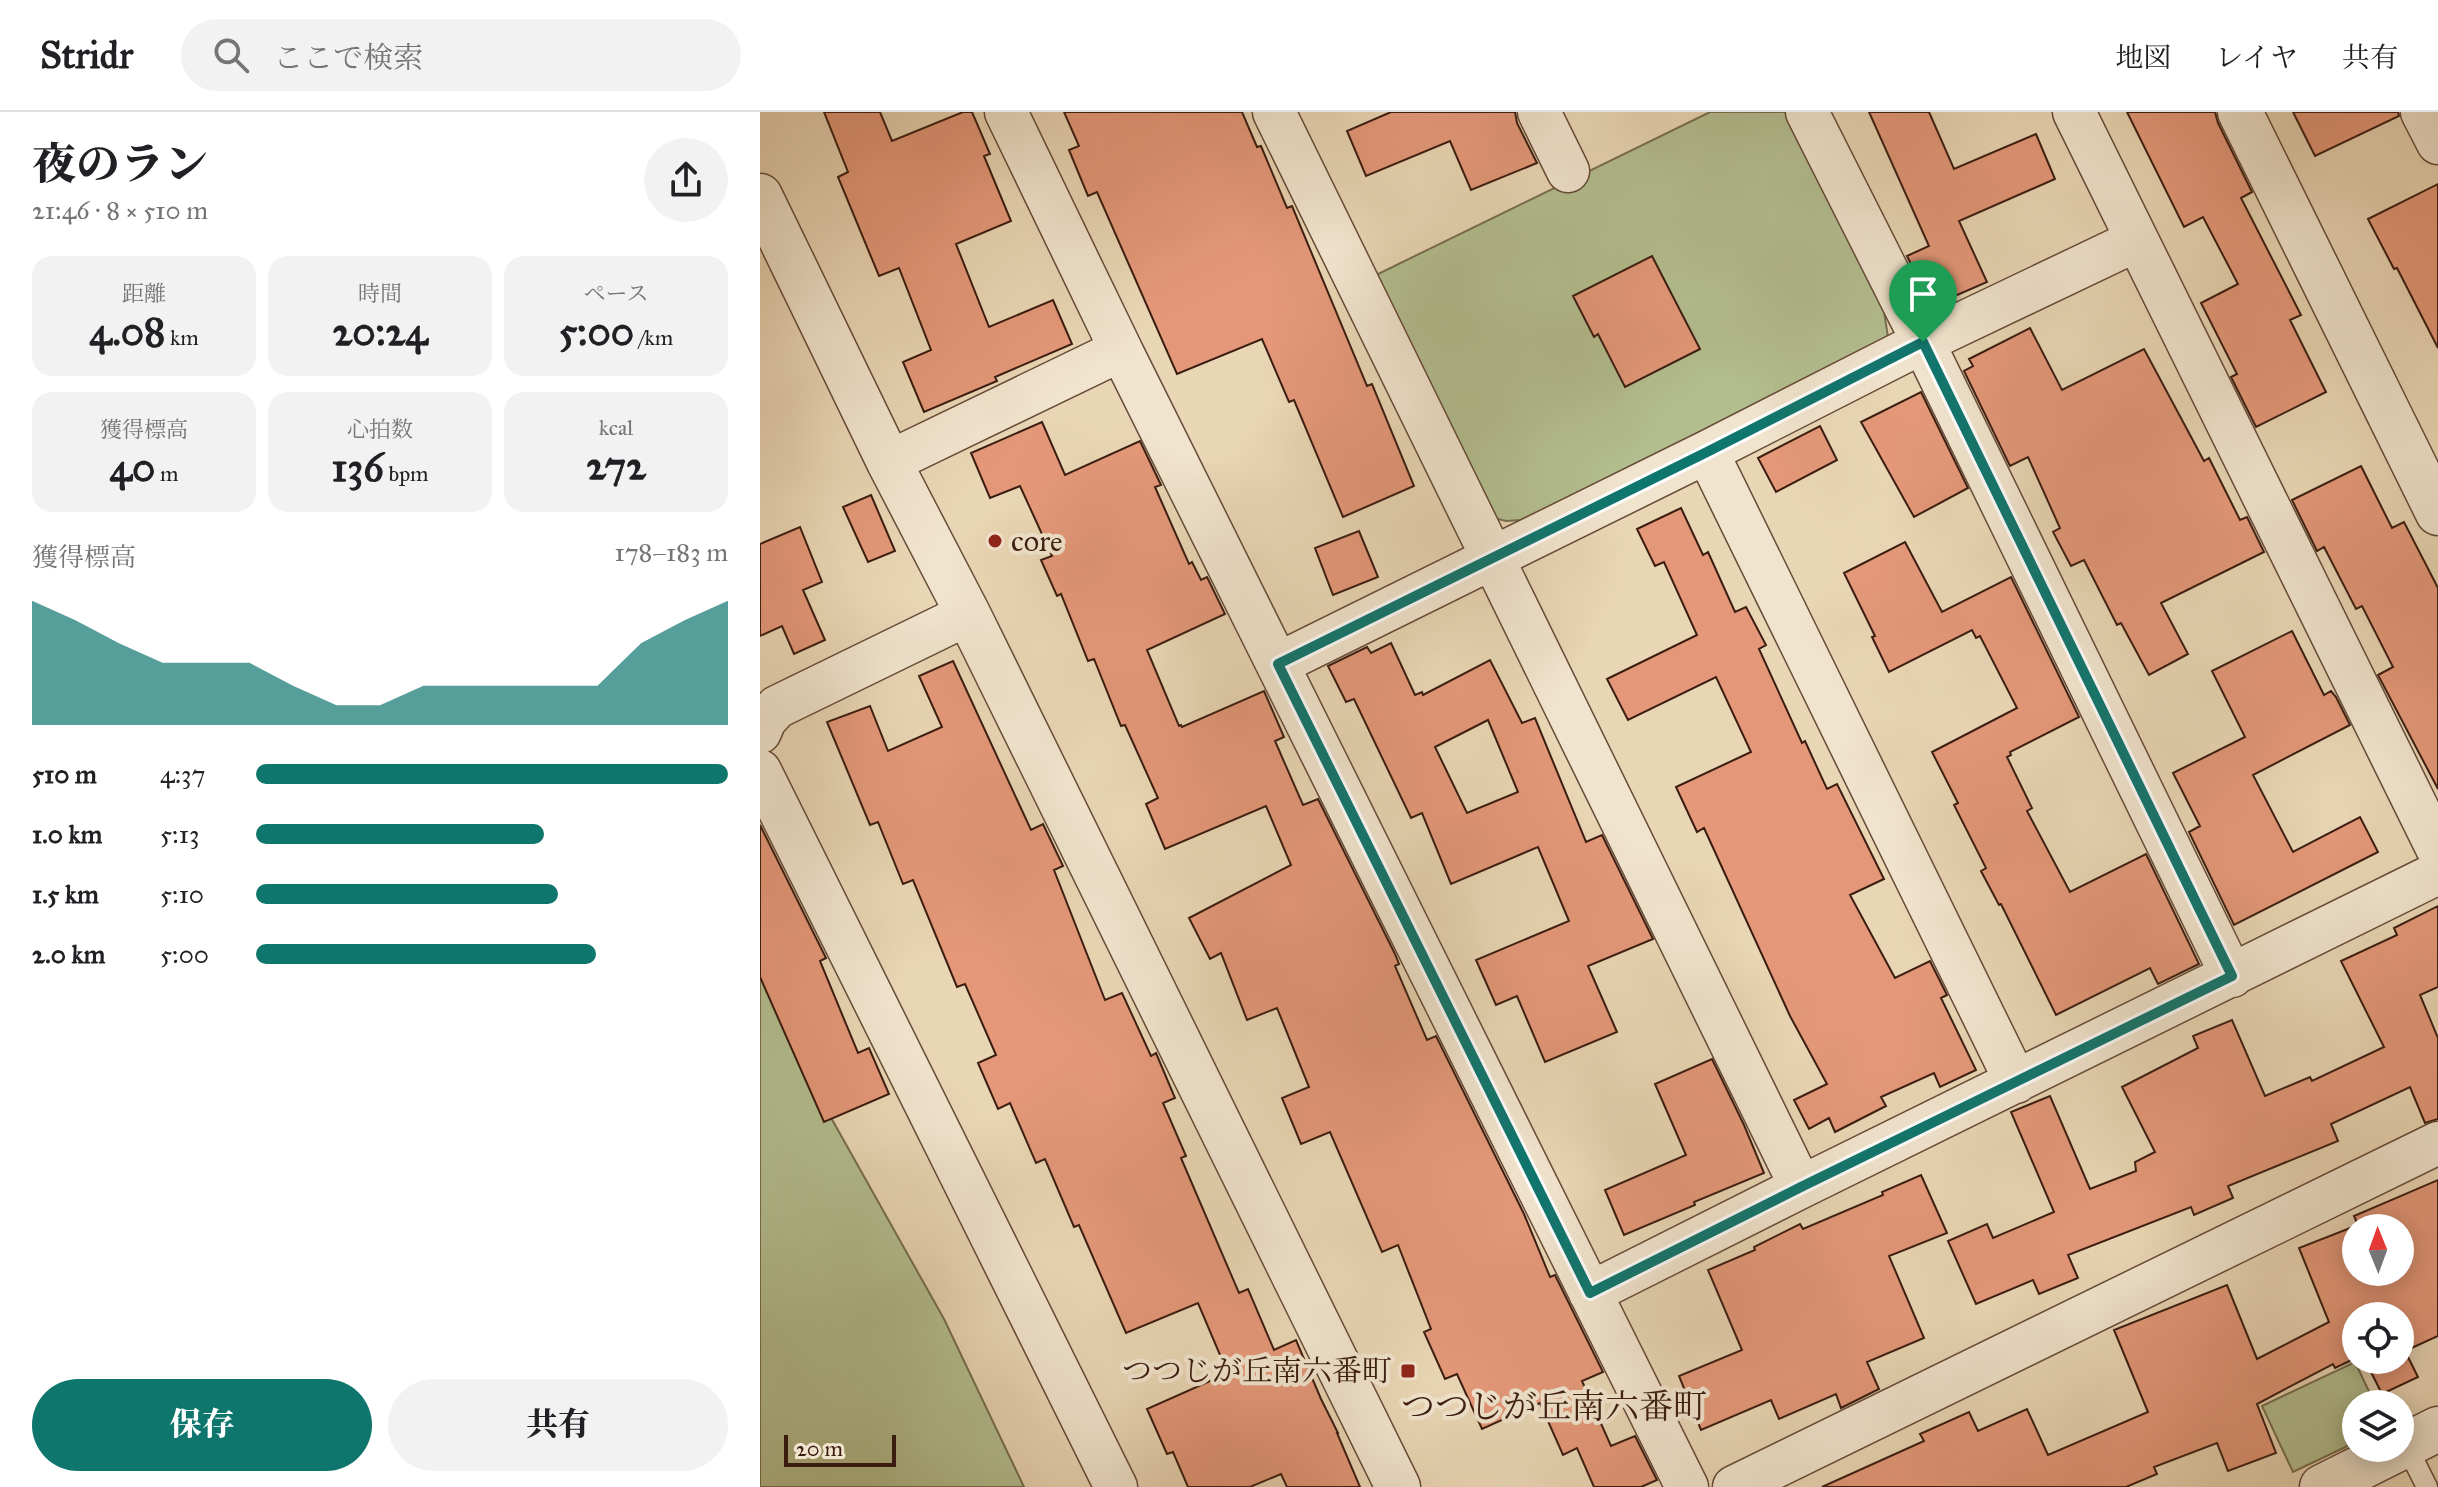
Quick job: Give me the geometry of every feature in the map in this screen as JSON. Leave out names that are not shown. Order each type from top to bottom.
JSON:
[{"type":"street","points":[[1006,112],[1121,350],[1687,1487]]},
{"type":"street","points":[[1274,112],[1801,1187]]},
{"type":"street","points":[[1539,112],[1568,171]]},
{"type":"street","points":[[1807,112],[1923,342],[2232,976]]},
{"type":"street","points":[[2074,112],[2438,850]]},
{"type":"street","points":[[2240,112],[2438,513]]},
{"type":"street","points":[[2422,112],[2438,143]]},
{"type":"street","points":[[760,196],[1398,1487]]},
{"type":"street","points":[[1278,664],[1923,342],[2137,240]]},
{"type":"street","points":[[889,462],[1121,350]]},
{"type":"street","points":[[1707,452],[2016,1082]]},
{"type":"street","points":[[760,732],[765,720],[777,707],[968,614]]},
{"type":"street","points":[[760,771],[1116,1487]]},
{"type":"street","points":[[1590,1293],[2438,873]]},
{"type":"street","points":[[1734,1487],[2438,1143]]},
{"type":"street","points":[[2322,1487],[2422,1437]]},
{"type":"lane","points":[[2422,1437],[2427,1487]]},
{"type":"green space","points":[[1710,112],[1787,112],[1883,305],[1888,337],[1880,348],[1521,520],[1493,518],[1376,275]]},
{"type":"green space","points":[[760,950],[802,1066],[944,1319],[1024,1487],[760,1487]]},
{"type":"green space","points":[[2342,1368],[2342,1374],[2361,1374],[2368,1390],[2342,1390],[2342,1449],[2293,1472],[2262,1406]]},
{"type":"building","points":[[824,112],[880,112],[892,141],[963,112],[972,112],[990,154],[984,156],[1011,221],[956,244],[989,327],[1053,300],[1072,344],[924,412],[903,362],[931,350],[899,268],[879,276],[838,177],[848,172]]},
{"type":"building","points":[[1064,112],[1242,112],[1257,147],[1261,146],[1287,208],[1292,206],[1367,386],[1372,384],[1414,486],[1343,517],[1294,400],[1289,402],[1262,339],[1177,374],[1097,192],[1088,196],[1069,150],[1079,146]]},
{"type":"building","points":[[1391,112],[1515,112],[1517,123],[1537,163],[1471,190],[1450,141],[1366,176],[1347,131]]},
{"type":"building","points":[[1869,112],[1929,112],[1954,169],[2036,134],[2055,179],[1959,221],[1987,282],[1932,306],[1907,256],[1929,246]]},
{"type":"building","points":[[2127,112],[2215,112],[2252,192],[2241,198],[2301,315],[2290,320],[2326,392],[2256,427],[2231,377],[2237,374],[2201,303],[2238,284],[2203,217],[2184,227]]},
{"type":"building","points":[[2293,112],[2398,112],[2399,116],[2315,156]]},
{"type":"building","points":[[2438,184],[2438,348],[2368,219]]},
{"type":"building","points":[[1652,256],[1700,349],[1625,387],[1598,334],[1594,337],[1573,296]]},
{"type":"building","points":[[2030,328],[2062,390],[2144,349],[2204,461],[2209,458],[2240,520],[2247,517],[2264,552],[2161,603],[2188,654],[2149,675],[2121,623],[2117,625],[2084,560],[2071,566],[2053,532],[2060,528],[2028,457],[2010,466],[1964,371],[1973,366],[1969,359]]},
{"type":"building","points":[[1921,392],[1968,488],[1914,517],[1861,422]]},
{"type":"building","points":[[1042,422],[1065,475],[1140,441],[1161,485],[1155,487],[1189,564],[1192,562],[1201,580],[1207,577],[1225,614],[1147,650],[1179,726],[1264,691],[1284,737],[1275,741],[1303,805],[1318,799],[1395,954],[1399,964],[1395,966],[1427,1040],[1436,1036],[1524,1214],[1550,1277],[1555,1275],[1603,1372],[1582,1381],[1611,1446],[1635,1436],[1657,1480],[1641,1487],[1594,1487],[1577,1448],[1563,1455],[1540,1403],[1482,1429],[1457,1374],[1445,1379],[1424,1332],[1431,1329],[1398,1245],[1382,1252],[1330,1132],[1301,1144],[1282,1098],[1309,1087],[1277,1008],[1247,1020],[1221,953],[1210,959],[1189,918],[1291,865],[1266,806],[1165,849],[1146,804],[1158,798],[1125,725],[1121,726],[1094,659],[1088,661],[1061,594],[1057,596],[1041,560],[1052,556],[1020,486],[990,498],[971,453]]},
{"type":"building","points":[[1820,426],[1837,460],[1776,492],[1758,458]]},
{"type":"building","points":[[2361,466],[2392,528],[2404,522],[2438,588],[2438,789],[2378,675],[2393,667],[2362,606],[2356,609],[2324,547],[2317,551],[2292,500]]},
{"type":"building","points":[[871,495],[895,551],[868,562],[843,507]]},
{"type":"building","points":[[1681,508],[1703,555],[1708,552],[1735,612],[1746,607],[1766,645],[1759,649],[1802,743],[1805,741],[1827,789],[1837,784],[1884,879],[1850,895],[1895,978],[1930,961],[1947,995],[1941,998],[1976,1070],[1940,1087],[1934,1073],[1881,1097],[1886,1106],[1835,1132],[1829,1118],[1809,1129],[1794,1100],[1827,1084],[1790,1016],[1704,828],[1697,832],[1676,787],[1751,752],[1716,677],[1628,720],[1607,679],[1697,635],[1664,562],[1655,566],[1637,529]]},
{"type":"building","points":[[800,527],[822,582],[803,590],[825,640],[794,654],[782,626],[760,636],[760,544]]},
{"type":"building","points":[[1359,531],[1378,577],[1333,595],[1315,548]]},
{"type":"building","points":[[1905,542],[1942,612],[2011,577],[2079,717],[2010,752],[2011,755],[2007,757],[2032,808],[2027,811],[2070,892],[2146,854],[2199,964],[2158,984],[2150,968],[2056,1015],[2001,904],[1981,871],[1986,868],[1954,805],[1958,803],[1932,752],[2017,708],[1980,636],[1976,638],[1972,630],[1889,672],[1844,573]]},
{"type":"building","points":[[2292,631],[2324,695],[2331,691],[2350,725],[2253,775],[2293,852],[2360,817],[2378,852],[2234,925],[2189,832],[2200,826],[2173,773],[2245,737],[2212,671]]},
{"type":"building","points":[[1391,643],[1415,695],[1422,692],[1423,695],[1490,660],[1522,723],[1535,718],[1586,842],[1602,835],[1653,939],[1588,966],[1617,1032],[1545,1062],[1517,996],[1496,1005],[1476,960],[1569,921],[1538,847],[1451,884],[1422,813],[1411,818],[1354,699],[1346,702],[1328,666],[1367,647],[1371,653]],"holes":[[[1488,720],[1518,792],[1467,813],[1435,747]]]},
{"type":"building","points":[[953,661],[1031,830],[1043,824],[1063,866],[1054,870],[1105,1000],[1122,993],[1151,1056],[1156,1053],[1175,1098],[1163,1103],[1186,1156],[1181,1158],[1239,1293],[1248,1289],[1274,1350],[1296,1340],[1360,1487],[1287,1487],[1281,1474],[1250,1487],[1188,1487],[1173,1452],[1167,1454],[1147,1409],[1226,1374],[1198,1303],[1126,1333],[1079,1225],[1074,1227],[1045,1159],[1036,1163],[1010,1103],[998,1109],[978,1063],[996,1055],[965,984],[957,987],[913,880],[903,884],[878,822],[870,825],[827,722],[870,706],[888,751],[942,727],[919,676]]},
{"type":"building","points":[[760,825],[826,958],[820,961],[858,1053],[869,1048],[889,1094],[824,1122],[760,977]]},
{"type":"building","points":[[2438,906],[2438,987],[2420,995],[2438,1038],[2438,1119],[2425,1123],[2410,1087],[2331,1124],[2338,1141],[2228,1186],[2233,1198],[2194,1215],[2191,1207],[2068,1255],[2078,1278],[2039,1294],[2033,1280],[1976,1304],[1948,1241],[1987,1224],[1993,1238],[2054,1212],[2011,1112],[2050,1096],[2090,1189],[2136,1171],[2135,1162],[2155,1152],[2122,1087],[2198,1048],[2193,1036],[2232,1020],[2265,1096],[2310,1077],[2312,1081],[2384,1047],[2341,961],[2397,935],[2394,928]]},
{"type":"building","points":[[1712,1059],[1764,1173],[1624,1235],[1605,1190],[1686,1155],[1655,1084]]},
{"type":"building","points":[[1921,1175],[1947,1233],[1889,1256],[1924,1338],[1867,1362],[1879,1389],[1841,1408],[1836,1394],[1779,1419],[1771,1400],[1701,1430],[1679,1376],[1742,1350],[1708,1270],[1755,1250],[1754,1247],[1800,1224],[1803,1229]]},
{"type":"building","points":[[2438,1180],[2438,1336],[2414,1347],[2414,1302],[2342,1302],[2342,1365],[2335,1368],[2333,1364],[2257,1404],[2276,1453],[2228,1471],[2217,1443],[2154,1467],[2157,1474],[2126,1487],[1822,1487],[1924,1441],[1920,1434],[1969,1412],[1978,1431],[2027,1409],[2048,1455],[2148,1412],[2114,1330],[2227,1285],[2257,1359],[2329,1322],[2299,1248],[2342,1231],[2342,1286],[2414,1286],[2414,1214],[2359,1214]]},
{"type":"building","points":[[2414,1369],[2418,1377],[2390,1390],[2380,1390],[2372,1374],[2414,1374]]},
{"type":"place","name":"core","points":[[995,541]]},
{"type":"place","name":"つつじが丘南六番町","points":[[1408,1371]]},
{"type":"district","name":"つつじが丘南六番町","points":[[1554,1406]]},
{"type":"route","points":[[1923,342],[2232,976],[1590,1293],[1278,664],[1923,342]]}]
